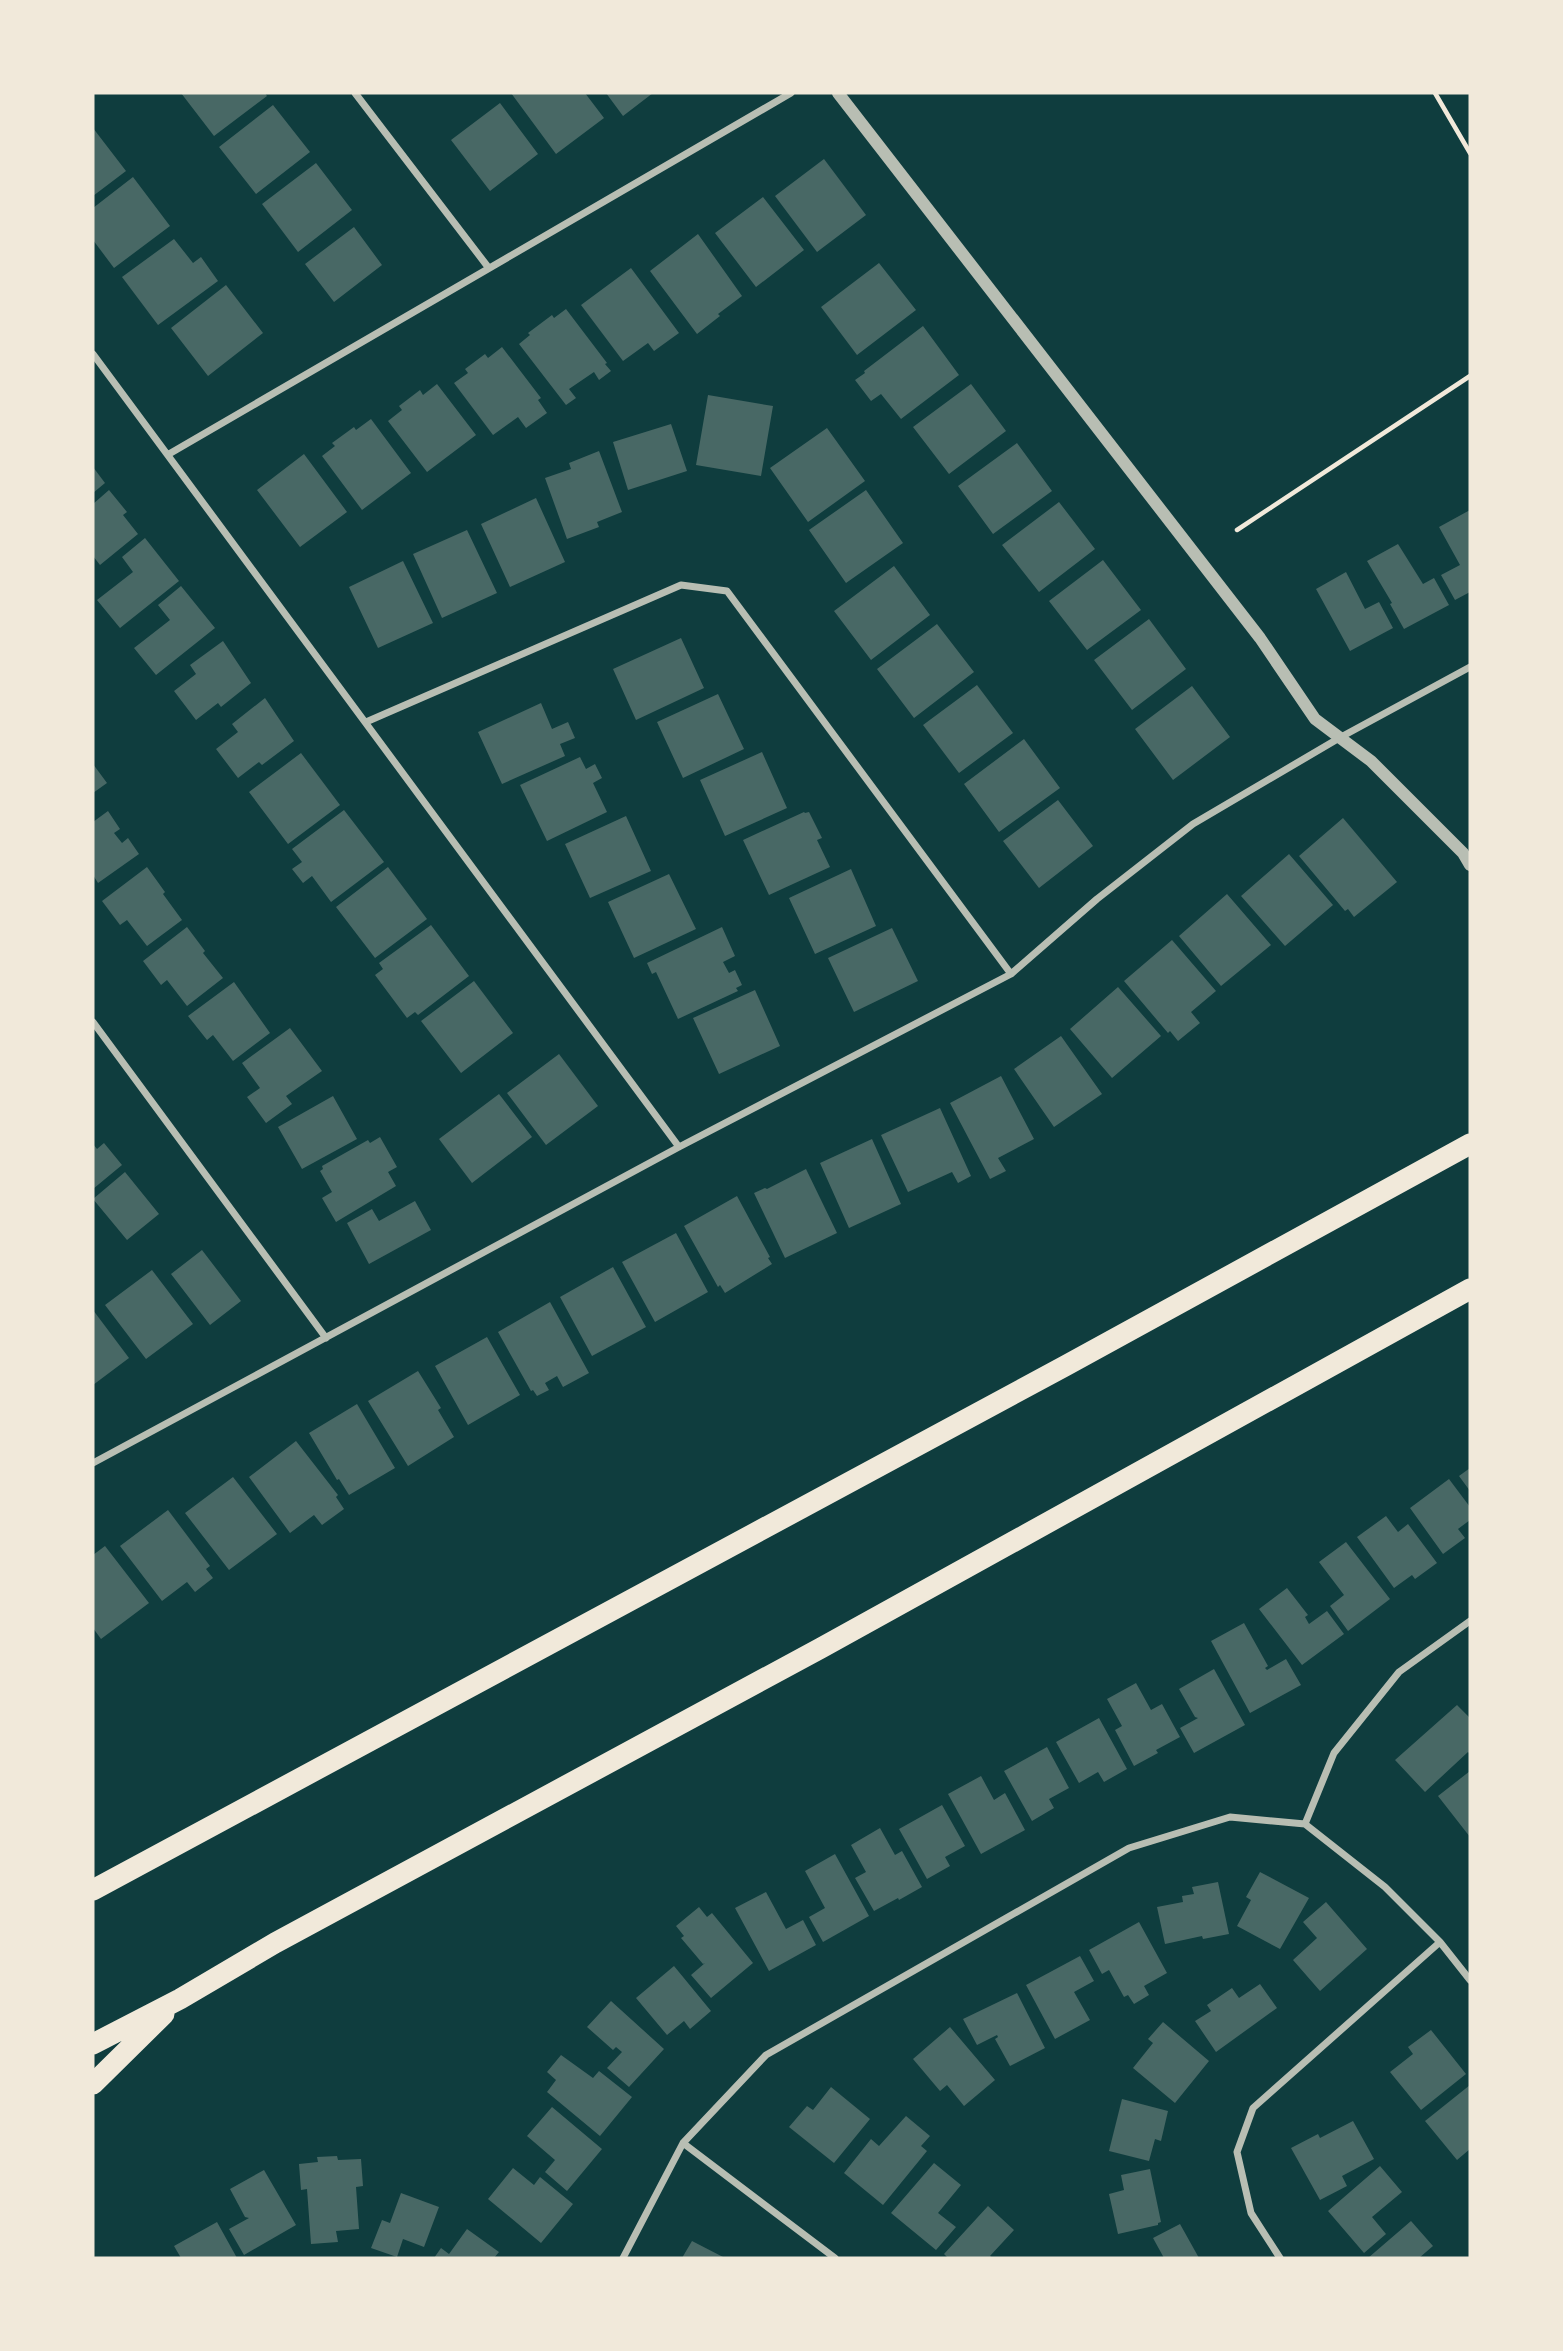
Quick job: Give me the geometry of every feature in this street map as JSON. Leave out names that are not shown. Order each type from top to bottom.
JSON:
[{"type":"highway","points":[[93,1890],[1470,1144]]},
{"type":"highway","points":[[93,2044],[821,1648],[1470,1289]]},
{"type":"highway","points":[[93,2084],[180,1999]]},
{"type":"street","points":[[355,93],[488,267]]},
{"type":"street","points":[[169,454],[790,93]]},
{"type":"street","points":[[838,93],[1260,638],[1315,719],[1371,761],[1464,853],[1470,864]]},
{"type":"street","points":[[93,354],[680,1147]]},
{"type":"street","points":[[366,722],[681,585],[727,591],[1011,975]]},
{"type":"street","points":[[93,1463],[680,1147],[1011,975],[1097,899],[1193,824],[1341,737],[1470,667]]},
{"type":"street","points":[[93,1023],[326,1338]]},
{"type":"street","points":[[1305,1824],[1334,1753],[1399,1672],[1470,1620]]},
{"type":"street","points":[[623,2258],[683,2143],[766,2055],[1129,1848],[1230,1817],[1305,1824],[1385,1887],[1440,1942],[1470,1980]]},
{"type":"street","points":[[1280,2258],[1251,2213],[1237,2152],[1253,2108],[1440,1942]]},
{"type":"street","points":[[683,2143],[835,2258]]},
{"type":"path","points":[[1435,93],[1470,153]]},
{"type":"path","points":[[1237,530],[1470,376]]},
{"type":"building","points":[[181,93],[265,93],[267,96],[214,136]]},
{"type":"building","points":[[511,93],[585,93],[604,118],[556,154]]},
{"type":"building","points":[[606,93],[653,93],[623,116]]},
{"type":"building","points":[[500,103],[538,154],[490,191],[451,140]]},
{"type":"building","points":[[273,105],[310,152],[256,194],[219,147]]},
{"type":"building","points":[[93,128],[126,171],[93,196]]},
{"type":"building","points":[[824,159],[866,215],[817,252],[775,196]]},
{"type":"building","points":[[316,163],[352,210],[298,252],[262,204]]},
{"type":"building","points":[[133,177],[170,226],[114,268],[93,240],[93,208]]},
{"type":"building","points":[[763,197],[804,250],[756,287],[715,233]]},
{"type":"building","points":[[354,227],[382,265],[334,302],[305,264]]},
{"type":"building","points":[[698,234],[742,296],[697,334],[650,271]]},
{"type":"building","points":[[174,239],[193,263],[201,257],[218,281],[158,325],[122,277]]},
{"type":"building","points":[[879,263],[916,310],[857,355],[821,307]]},
{"type":"building","points":[[631,268],[679,333],[654,351],[648,343],[623,361],[581,305]]},
{"type":"building","points":[[226,285],[263,333],[208,376],[171,328]]},
{"type":"building","points":[[566,309],[611,371],[599,380],[594,372],[569,389],[576,398],[566,405],[519,344],[530,335],[528,333],[552,315],[554,318]]},
{"type":"building","points":[[923,326],[959,375],[901,419],[881,394],[871,401],[855,380]]},
{"type":"building","points":[[502,347],[541,398],[538,400],[547,413],[526,428],[518,417],[493,435],[454,383],[468,373],[465,369],[485,354],[488,358]]},
{"type":"building","points":[[437,384],[476,435],[427,472],[388,421],[402,410],[399,406],[420,390],[423,395]]},
{"type":"building","points":[[971,384],[1006,431],[949,474],[913,427]]},
{"type":"building","points":[[708,395],[773,406],[761,476],[696,465]]},
{"type":"building","points":[[371,419],[411,473],[362,510],[322,456],[335,446],[332,443]]},
{"type":"building","points":[[671,424],[687,471],[628,490],[613,442]]},
{"type":"building","points":[[827,428],[865,481],[808,522],[770,468]]},
{"type":"building","points":[[1017,443],[1052,491],[993,534],[958,486]]},
{"type":"building","points":[[599,451],[622,512],[597,522],[599,527],[567,539],[545,478],[571,469],[569,463]]},
{"type":"building","points":[[304,454],[347,512],[300,547],[257,490]]},
{"type":"building","points":[[93,467],[105,483],[93,493]]},
{"type":"building","points":[[109,490],[127,512],[123,515],[138,534],[100,565],[93,556],[93,504]]},
{"type":"building","points":[[866,490],[903,543],[846,583],[809,530]]},
{"type":"building","points":[[536,498],[565,562],[510,587],[481,524]]},
{"type":"building","points":[[1059,502],[1095,549],[1039,592],[1002,545]]},
{"type":"building","points":[[1470,510],[1470,592],[1455,600],[1441,575],[1460,565],[1439,527]]},
{"type":"building","points":[[467,530],[497,593],[442,618],[413,554]]},
{"type":"building","points":[[145,538],[179,581],[120,628],[97,600],[133,572],[122,557]]},
{"type":"building","points":[[1398,544],[1423,584],[1434,578],[1449,605],[1404,629],[1367,561]]},
{"type":"building","points":[[1103,560],[1141,610],[1087,650],[1049,601]]},
{"type":"building","points":[[403,561],[433,623],[378,648],[349,587]]},
{"type":"building","points":[[894,566],[930,615],[871,660],[834,611]]},
{"type":"building","points":[[1346,572],[1365,609],[1379,602],[1393,628],[1350,651],[1316,589]]},
{"type":"building","points":[[181,586],[215,628],[156,675],[134,648],[170,620],[158,605]]},
{"type":"building","points":[[1149,619],[1186,669],[1132,710],[1094,660]]},
{"type":"building","points":[[937,624],[974,672],[914,718],[877,669]]},
{"type":"building","points":[[681,638],[704,688],[636,720],[613,669]]},
{"type":"building","points":[[223,641],[251,683],[221,707],[218,703],[196,720],[174,691],[196,674],[190,665]]},
{"type":"building","points":[[977,685],[1013,733],[959,773],[923,725]]},
{"type":"building","points":[[1192,686],[1230,737],[1173,780],[1135,729]]},
{"type":"building","points":[[718,694],[744,749],[683,778],[657,722]]},
{"type":"building","points":[[265,698],[294,741],[262,765],[259,762],[238,778],[216,749],[238,732],[232,724]]},
{"type":"building","points":[[541,703],[552,729],[568,722],[575,738],[560,744],[565,756],[502,784],[478,732]]},
{"type":"building","points":[[1024,739],[1060,788],[999,832],[964,784]]},
{"type":"building","points":[[762,752],[787,808],[725,836],[700,780]]},
{"type":"building","points":[[301,753],[340,805],[288,844],[249,792]]},
{"type":"building","points":[[580,757],[586,769],[595,764],[602,778],[593,783],[607,812],[547,841],[520,785]]},
{"type":"building","points":[[93,764],[107,783],[93,793]]},
{"type":"building","points":[[1058,800],[1093,846],[1039,888],[1003,841]]},
{"type":"building","points":[[344,810],[384,862],[331,902],[312,876],[303,883],[292,869],[302,862],[292,849]]},
{"type":"building","points":[[108,811],[120,829],[114,833],[122,843],[128,838],[139,854],[98,883],[93,875],[93,822]]},
{"type":"building","points":[[809,812],[822,838],[817,840],[830,867],[769,895],[743,840]]},
{"type":"building","points":[[626,816],[651,871],[590,898],[565,844]]},
{"type":"building","points":[[1343,818],[1397,882],[1354,917],[1348,909],[1345,911],[1299,856]]},
{"type":"building","points":[[1289,854],[1333,905],[1285,946],[1241,896]]},
{"type":"building","points":[[147,867],[182,920],[147,946],[127,920],[120,925],[102,901]]},
{"type":"building","points":[[388,867],[427,919],[375,958],[336,907]]},
{"type":"building","points":[[851,869],[876,926],[815,954],[789,898]]},
{"type":"building","points":[[669,874],[696,929],[634,958],[608,902]]},
{"type":"building","points":[[1227,894],[1271,945],[1221,986],[1179,936]]},
{"type":"building","points":[[431,925],[469,976],[418,1015],[415,1012],[407,1018],[375,975],[383,969],[379,963]]},
{"type":"building","points":[[187,927],[223,978],[187,1006],[167,980],[161,985],[143,961]]},
{"type":"building","points":[[722,927],[735,956],[723,962],[729,973],[735,970],[742,985],[736,988],[738,991],[678,1019],[656,972],[652,974],[647,963]]},
{"type":"building","points":[[892,928],[918,981],[854,1012],[828,958]]},
{"type":"building","points":[[1172,940],[1216,991],[1191,1012],[1200,1023],[1178,1041],[1124,981]]},
{"type":"building","points":[[474,981],[513,1033],[461,1073],[421,1021]]},
{"type":"building","points":[[234,982],[270,1033],[233,1061],[213,1035],[207,1040],[188,1016]]},
{"type":"building","points":[[1118,987],[1161,1036],[1112,1078],[1070,1029]]},
{"type":"building","points":[[755,990],[780,1046],[719,1074],[693,1018]]},
{"type":"building","points":[[290,1028],[322,1071],[286,1096],[292,1104],[266,1123],[247,1097],[260,1088],[242,1063]]},
{"type":"building","points":[[1061,1036],[1102,1094],[1054,1127],[1014,1069]]},
{"type":"building","points":[[559,1054],[598,1106],[546,1145],[507,1093]]},
{"type":"building","points":[[1001,1076],[1034,1139],[998,1158],[1006,1171],[990,1179],[950,1103]]},
{"type":"building","points":[[499,1094],[532,1137],[472,1183],[439,1139]]},
{"type":"building","points":[[333,1096],[357,1139],[302,1169],[278,1127]]},
{"type":"building","points":[[940,1108],[971,1176],[958,1183],[952,1172],[908,1192],[881,1135]]},
{"type":"building","points":[[380,1137],[397,1167],[388,1172],[396,1186],[336,1222],[322,1198],[332,1192],[320,1171],[322,1166],[368,1140],[370,1143]]},
{"type":"building","points":[[872,1139],[901,1204],[849,1228],[820,1163]]},
{"type":"building","points":[[104,1143],[122,1165],[93,1189],[93,1144],[97,1149]]},
{"type":"building","points":[[806,1169],[837,1233],[785,1258],[754,1193]]},
{"type":"building","points":[[125,1172],[159,1214],[127,1240],[93,1199]]},
{"type":"building","points":[[737,1196],[772,1264],[725,1293],[720,1285],[718,1287],[684,1226]]},
{"type":"building","points":[[415,1201],[431,1230],[369,1264],[347,1223],[372,1209],[379,1221]]},
{"type":"building","points":[[676,1233],[708,1292],[655,1322],[622,1262]]},
{"type":"building","points":[[202,1250],[241,1301],[210,1325],[171,1274]]},
{"type":"building","points":[[613,1267],[646,1327],[592,1356],[560,1297]]},
{"type":"building","points":[[152,1270],[193,1324],[146,1359],[105,1305]]},
{"type":"building","points":[[550,1302],[589,1373],[563,1387],[557,1376],[545,1383],[549,1390],[537,1396],[531,1391],[498,1332]]},
{"type":"building","points":[[93,1310],[129,1358],[93,1385]]},
{"type":"building","points":[[487,1337],[520,1395],[468,1425],[435,1366]]},
{"type":"building","points":[[418,1371],[441,1408],[438,1410],[454,1437],[408,1466],[368,1401]]},
{"type":"building","points":[[357,1404],[395,1468],[349,1495],[309,1433]]},
{"type":"building","points":[[296,1441],[338,1495],[336,1497],[344,1509],[322,1525],[314,1515],[290,1533],[249,1477]]},
{"type":"building","points":[[1470,1468],[1470,1491],[1459,1476]]},
{"type":"building","points":[[233,1477],[277,1534],[229,1570],[185,1513]]},
{"type":"building","points":[[1449,1479],[1470,1507],[1470,1520],[1458,1529],[1465,1538],[1443,1554],[1410,1508]]},
{"type":"building","points":[[168,1510],[210,1566],[206,1569],[213,1578],[195,1592],[187,1582],[162,1601],[120,1546]]},
{"type":"building","points":[[1386,1516],[1398,1532],[1408,1524],[1437,1563],[1415,1579],[1412,1575],[1394,1588],[1357,1537]]},
{"type":"building","points":[[1346,1542],[1390,1599],[1348,1631],[1330,1606],[1344,1595],[1319,1562]]},
{"type":"building","points":[[105,1546],[149,1603],[101,1639],[93,1628],[93,1555]]},
{"type":"building","points":[[1287,1588],[1308,1615],[1305,1617],[1309,1624],[1327,1611],[1344,1634],[1302,1665],[1259,1609]]},
{"type":"building","points":[[1244,1623],[1268,1666],[1265,1668],[1267,1670],[1286,1659],[1301,1685],[1250,1713],[1211,1641]]},
{"type":"building","points":[[1214,1669],[1245,1725],[1194,1753],[1180,1728],[1198,1718],[1179,1689]]},
{"type":"building","points":[[1136,1683],[1151,1710],[1162,1704],[1180,1737],[1134,1766],[1115,1730],[1122,1726],[1107,1699]]},
{"type":"building","points":[[1457,1705],[1470,1718],[1470,1754],[1468,1752],[1425,1792],[1395,1760]]},
{"type":"building","points":[[1099,1718],[1127,1769],[1104,1782],[1098,1772],[1079,1783],[1056,1742]]},
{"type":"building","points":[[1047,1747],[1069,1788],[1049,1799],[1054,1808],[1032,1821],[1004,1771]]},
{"type":"building","points":[[1470,1771],[1470,1837],[1438,1796]]},
{"type":"building","points":[[981,1776],[994,1800],[1005,1793],[1025,1830],[981,1854],[948,1794]]},
{"type":"building","points":[[942,1805],[965,1846],[945,1857],[950,1866],[927,1879],[899,1829]]},
{"type":"building","points":[[880,1828],[895,1855],[902,1851],[922,1887],[874,1911],[855,1878],[866,1872],[851,1845]]},
{"type":"building","points":[[835,1854],[869,1916],[823,1942],[809,1917],[825,1908],[805,1871]]},
{"type":"building","points":[[1260,1872],[1309,1898],[1280,1949],[1237,1926],[1251,1900],[1246,1897]]},
{"type":"building","points":[[1218,1882],[1229,1934],[1203,1939],[1202,1936],[1165,1944],[1157,1907],[1183,1902],[1182,1896],[1194,1894],[1192,1887]]},
{"type":"building","points":[[766,1892],[786,1929],[803,1920],[816,1945],[769,1971],[735,1908]]},
{"type":"building","points":[[1326,1902],[1367,1949],[1320,1991],[1293,1960],[1317,1938],[1303,1922]]},
{"type":"building","points":[[699,1907],[707,1917],[712,1913],[753,1963],[711,1998],[691,1975],[705,1963],[703,1964],[681,1938],[684,1936],[676,1926]]},
{"type":"building","points":[[1139,1922],[1167,1973],[1144,1986],[1149,1995],[1134,2004],[1128,1995],[1124,1997],[1109,1970],[1102,1974],[1089,1950]]},
{"type":"building","points":[[1080,1956],[1094,1981],[1074,1992],[1090,2020],[1055,2039],[1026,1985]]},
{"type":"building","points":[[674,1966],[711,2011],[690,2029],[684,2021],[667,2035],[636,1998]]},
{"type":"building","points":[[1260,1984],[1277,2008],[1216,2052],[1195,2021],[1211,2011],[1207,2005],[1232,1988],[1239,1998]]},
{"type":"building","points":[[1017,1993],[1045,2048],[1010,2066],[995,2039],[997,2035],[977,2045],[963,2019]]},
{"type":"building","points":[[611,2001],[664,2049],[629,2087],[607,2068],[622,2052],[616,2047],[613,2050],[587,2027]]},
{"type":"building","points":[[1163,2022],[1209,2061],[1175,2103],[1133,2068],[1153,2043],[1148,2039]]},
{"type":"building","points":[[950,2027],[995,2080],[964,2106],[947,2085],[940,2091],[913,2059]]},
{"type":"building","points":[[1431,2030],[1466,2074],[1421,2110],[1390,2072],[1413,2054],[1408,2047]]},
{"type":"building","points":[[561,2055],[593,2078],[599,2071],[632,2097],[600,2136],[547,2092],[556,2080],[547,2072]]},
{"type":"building","points":[[1470,2085],[1470,2149],[1457,2160],[1425,2121]]},
{"type":"building","points":[[831,2087],[870,2119],[834,2163],[789,2127],[807,2106],[813,2110]]},
{"type":"building","points":[[1122,2099],[1168,2111],[1161,2141],[1155,2139],[1149,2161],[1109,2151]]},
{"type":"building","points":[[552,2107],[602,2149],[567,2191],[545,2172],[555,2160],[527,2136]]},
{"type":"building","points":[[906,2116],[930,2136],[921,2146],[927,2151],[883,2205],[844,2173],[871,2139],[879,2146]]},
{"type":"building","points":[[1353,2121],[1374,2159],[1342,2176],[1347,2186],[1320,2200],[1291,2148],[1318,2134],[1320,2138]]},
{"type":"building","points":[[337,2156],[338,2160],[361,2159],[363,2186],[356,2187],[359,2229],[336,2231],[338,2242],[311,2244],[307,2189],[301,2190],[299,2164],[318,2162],[317,2157]]},
{"type":"building","points":[[934,2163],[961,2185],[938,2213],[956,2227],[936,2250],[891,2213]]},
{"type":"building","points":[[1380,2166],[1402,2192],[1372,2217],[1386,2234],[1364,2253],[1328,2211]]},
{"type":"building","points":[[513,2168],[534,2185],[540,2177],[573,2204],[541,2243],[488,2199]]},
{"type":"building","points":[[1150,2169],[1161,2222],[1118,2234],[1109,2194],[1124,2190],[1121,2175]]},
{"type":"building","points":[[264,2170],[296,2225],[244,2255],[229,2229],[249,2218],[245,2217],[230,2189]]},
{"type":"building","points":[[401,2193],[439,2207],[424,2247],[403,2239],[397,2257],[371,2248],[382,2220],[390,2223]]},
{"type":"building","points":[[988,2206],[1014,2230],[990,2256],[993,2258],[948,2258],[944,2254]]},
{"type":"building","points":[[1411,2221],[1433,2246],[1419,2258],[1368,2258]]},
{"type":"building","points":[[217,2222],[237,2258],[181,2258],[174,2246]]},
{"type":"building","points":[[1180,2224],[1199,2258],[1164,2258],[1153,2238]]},
{"type":"building","points":[[467,2229],[499,2252],[494,2258],[434,2258],[441,2248],[449,2254]]},
{"type":"building","points":[[692,2241],[725,2258],[682,2258]]}]
